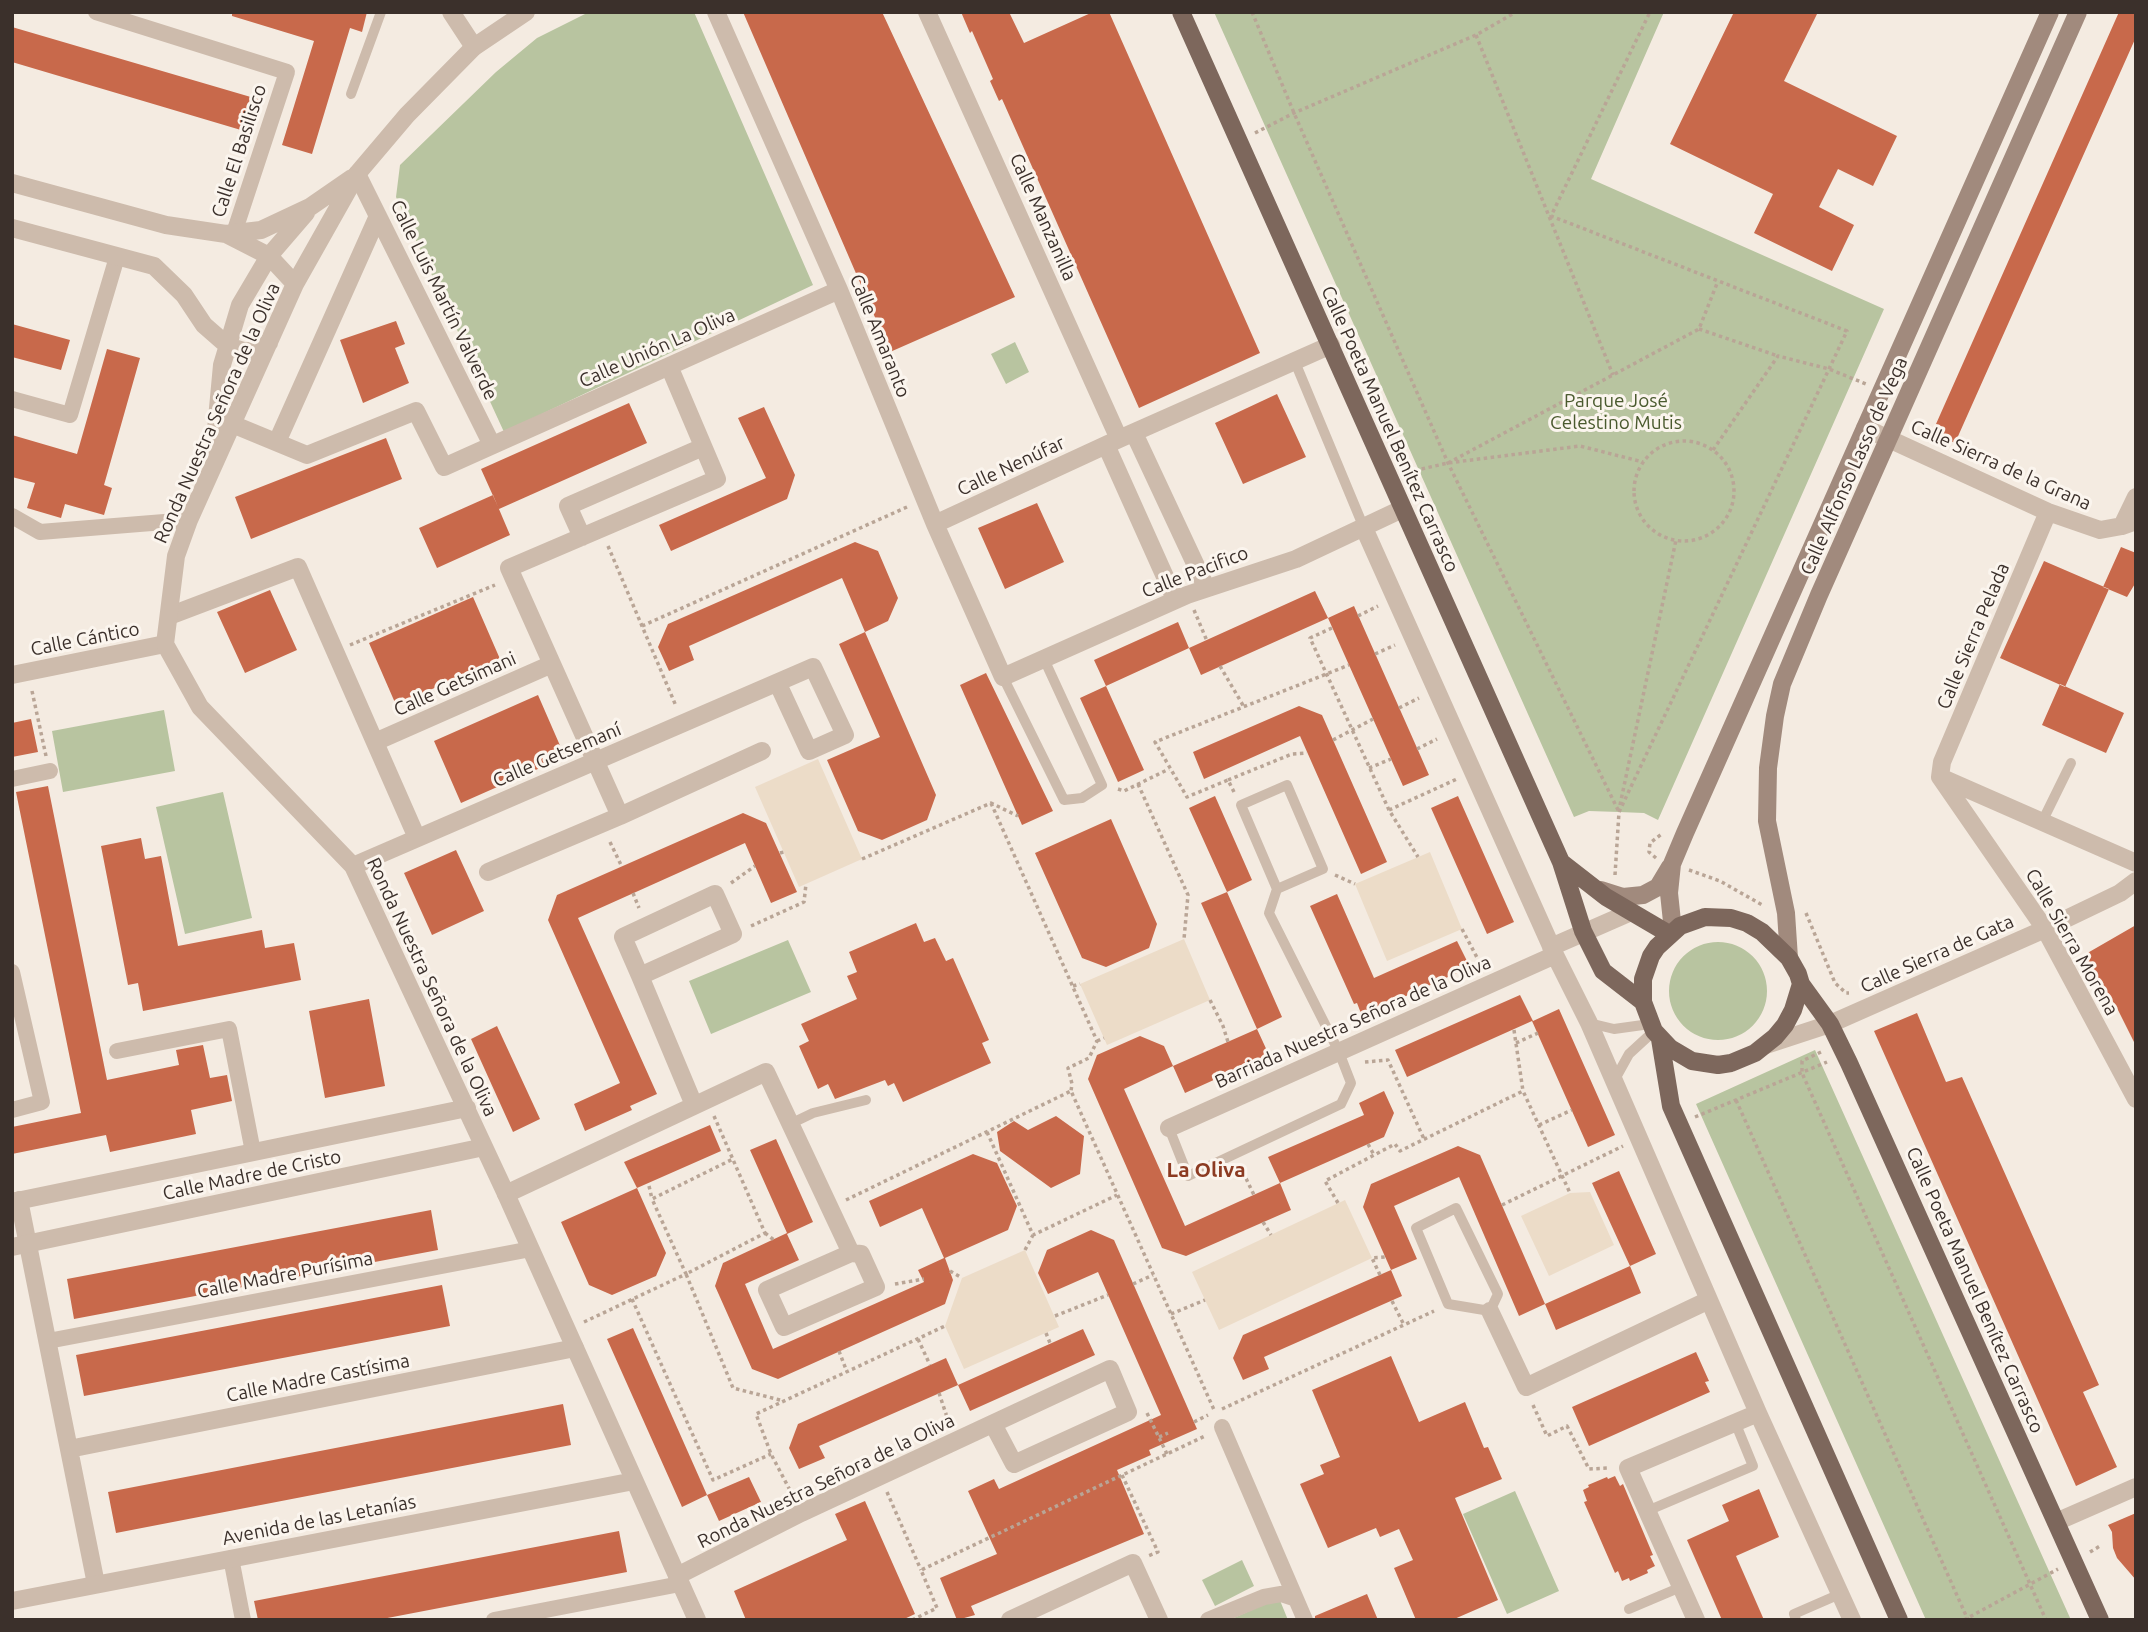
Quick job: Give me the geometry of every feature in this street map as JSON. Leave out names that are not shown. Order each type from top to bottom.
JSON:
[{"type":"main road","name":"Calle Poeta Manuel Benítez Carrasco","points":[[1181,12],[1561,862],[1583,931],[1603,971],[1643,1002]]},
{"type":"main road","name":"Calle Alfonso Lasso de Vega","points":[[1671,932],[1669,893],[1678,866],[1865,428],[2050,12]]},
{"type":"main road","name":"Calle Alfonso Lasso de Vega","points":[[1788,958],[1786,913],[1767,821],[1768,768],[1782,684],[2078,12]]},
{"type":"main road","name":"Calle Poeta Manuel Benítez Carrasco","points":[[1561,862],[1590,886],[1631,912],[1671,932]]},
{"type":"main road","points":[[1590,886],[1623,897],[1643,895],[1658,887],[1678,866]]},
{"type":"main road","points":[[1655,1031],[1670,1048],[1692,1061],[1718,1065],[1744,1059],[1766,1045],[1785,1025],[1799,997],[1801,985],[1798,974],[1788,958],[1762,932],[1747,923],[1731,918],[1696,919],[1671,932],[1657,947],[1646,967],[1643,1002],[1655,1031],[1671,1106],[1899,1620]]},
{"type":"main road","name":"Calle Poeta Manuel Benítez Carrasco","points":[[1801,985],[1830,1024],[1849,1063],[2100,1620]]},
{"type":"street","name":"Calle El Basilisco","points":[[96,12],[287,72],[230,234]]},
{"type":"street","points":[[451,12],[474,47]]},
{"type":"street","name":"Ronda Nuestra Señora de la Oliva","points":[[526,12],[474,47],[407,115],[358,174],[295,285],[189,520],[176,556],[165,644],[200,707],[353,866],[467,1108],[696,1620]]},
{"type":"street","name":"Calle Amaranto","points":[[716,12],[839,290],[935,524],[1003,677]]},
{"type":"street","name":"Calle Manzanilla","points":[[927,12],[1120,439],[1181,597]]},
{"type":"street","points":[[12,183],[166,225],[230,234],[261,230],[310,208],[358,174]]},
{"type":"street","name":"Calle Luis Martín Valverde","points":[[358,174],[492,445]]},
{"type":"street","points":[[213,464],[222,365],[240,305],[269,256],[310,208]]},
{"type":"street","points":[[232,424],[277,442],[378,216]]},
{"type":"street","points":[[12,228],[154,266],[184,295],[204,325],[228,346],[247,352],[268,343]]},
{"type":"street","points":[[230,234],[269,256],[295,285]]},
{"type":"street","points":[[12,399],[69,415],[117,257]]},
{"type":"street","name":"Calle Unión La Oliva","points":[[277,442],[307,454],[416,411],[444,467],[839,290]]},
{"type":"street","name":"Calle Nenúfar","points":[[935,524],[1331,345]]},
{"type":"street","points":[[621,816],[509,568],[717,479],[669,366]]},
{"type":"street","points":[[1865,428],[1890,439]]},
{"type":"street","name":"Calle Manzanilla","points":[[1120,439],[1206,587]]},
{"type":"street","name":"Calle Sierra de la Grana","points":[[1890,439],[2048,512],[2099,530],[2129,524]]},
{"type":"street","points":[[582,537],[568,506],[703,447]]},
{"type":"street","points":[[2129,524],[2136,497]]},
{"type":"street","name":"Calle Pacifico","points":[[1003,677],[1181,597],[1296,558],[1402,509]]},
{"type":"street","name":"Calle Sierra Pelada","points":[[1940,777],[1942,762],[2048,512]]},
{"type":"street","points":[[12,516],[40,532],[189,520]]},
{"type":"street","points":[[1364,528],[1553,951],[1589,1023],[1758,1413],[1852,1620]]},
{"type":"street","points":[[169,616],[298,567],[417,838]]},
{"type":"street","name":"Calle Cántico","points":[[20,674],[165,644]]},
{"type":"street","name":"Calle Getsimani","points":[[375,742],[552,664]]},
{"type":"street","name":"Calle Getsemaní","points":[[353,866],[813,667],[845,735],[809,751],[778,684]]},
{"type":"street","points":[[488,872],[621,816],[762,751]]},
{"type":"street","points":[[12,779],[50,771]]},
{"type":"street","points":[[1940,777],[2136,863]]},
{"type":"street","name":"Calle Sierra Morena","points":[[1940,777],[2045,929],[2136,1098]]},
{"type":"street","name":"Calle Sierra de Gata","points":[[1766,1045],[1830,1024],[2045,929],[2120,893],[2136,881]]},
{"type":"street","points":[[640,976],[733,934],[715,894],[623,937],[640,976],[700,1102]]},
{"type":"street","name":"Barriada Nuestra Señora de la Oliva","points":[[1168,1128],[1490,984],[1553,951],[1583,931],[1631,912]]},
{"type":"street","points":[[12,972],[42,1102],[12,1110]]},
{"type":"street","points":[[117,1051],[229,1029],[253,1152]]},
{"type":"street","points":[[506,1194],[766,1072],[851,1253]]},
{"type":"street","name":"Calle Madre de Cristo","points":[[16,1201],[467,1108]]},
{"type":"street","name":"Calle Madre de Cristo","points":[[20,1246],[484,1147]]},
{"type":"street","points":[[16,1201],[20,1246],[48,1341],[96,1584]]},
{"type":"street","name":"Calle Madre Purísima","points":[[48,1341],[531,1250]]},
{"type":"street","points":[[851,1253],[862,1254],[876,1287],[784,1327],[767,1290],[851,1253]]},
{"type":"street","points":[[1490,1311],[1526,1387],[1709,1300]]},
{"type":"street","name":"Calle Madre Castísima","points":[[69,1449],[575,1348]]},
{"type":"street","name":"Ronda Nuestra Señora de la Oliva","points":[[679,1580],[801,1513],[881,1478],[1110,1368],[1128,1412]]},
{"type":"street","points":[[993,1424],[1014,1464],[1128,1412]]},
{"type":"street","points":[[1696,1620],[1628,1468],[1758,1413]]},
{"type":"street","points":[[1218,1420],[1305,1620]]},
{"type":"street","name":"Avenida de las Letanías","points":[[12,1601],[634,1481]]},
{"type":"street","points":[[2056,1522],[2136,1487]]},
{"type":"street","points":[[231,1558],[243,1620]]},
{"type":"street","points":[[1010,1620],[1133,1563],[1159,1620]]},
{"type":"street","points":[[494,1620],[679,1580]]},
{"type":"street","points":[[1208,1620],[1264,1597],[1281,1594],[1296,1599]]},
{"type":"lane","points":[[351,94],[381,12]]},
{"type":"lane","points":[[1295,362],[1364,528]]},
{"type":"lane","points":[[1003,677],[1063,800],[1082,797],[1102,785],[1044,659]]},
{"type":"lane","points":[[2042,822],[2071,763]]},
{"type":"lane","points":[[1168,1128],[1188,1177],[1341,1104],[1351,1083],[1339,1052],[1269,913],[1277,889],[1241,805],[1287,785],[1323,869],[1277,889]]},
{"type":"lane","points":[[1589,1023],[1614,1029],[1655,1031]]},
{"type":"lane","points":[[1614,1080],[1629,1054],[1655,1031]]},
{"type":"lane","points":[[790,1124],[813,1113],[866,1100]]},
{"type":"lane","points":[[1456,1208],[1498,1294],[1490,1311],[1448,1304],[1416,1228],[1456,1208]]},
{"type":"lane","points":[[1647,1511],[1753,1466],[1735,1422]]},
{"type":"lane","points":[[1629,1609],[1681,1587]]},
{"type":"lane","points":[[1796,1620],[1794,1614],[1840,1594]]},
{"type":"path","points":[[1252,12],[1448,463],[1619,812]]},
{"type":"path","points":[[1240,142],[1294,113],[1476,35],[1516,12]]},
{"type":"path","points":[[1551,216],[1650,12]]},
{"type":"path","points":[[1476,35],[1613,375]]},
{"type":"path","points":[[1551,216],[1847,331],[1619,812]]},
{"type":"path","points":[[1448,463],[1699,329],[1717,281]]},
{"type":"path","points":[[1699,329],[1778,356],[1829,369],[1868,385]]},
{"type":"path","points":[[1713,450],[1778,356]]},
{"type":"path","points":[[1684,441],[1701,444],[1713,450],[1727,466],[1733,482],[1733,500],[1727,516],[1718,528],[1703,537],[1683,541],[1661,536],[1645,522],[1634,496],[1637,473],[1643,462],[1667,444],[1684,441]]},
{"type":"path","points":[[1389,478],[1448,463],[1580,446],[1643,462]]},
{"type":"path","points":[[642,626],[925,499]]},
{"type":"path","points":[[600,528],[684,724]]},
{"type":"path","points":[[1614,894],[1619,812],[1676,540]]},
{"type":"path","points":[[335,651],[513,577]]},
{"type":"path","points":[[1181,597],[1207,641]]},
{"type":"path","points":[[1332,628],[1310,638],[1389,810],[1418,857]]},
{"type":"path","points":[[1307,753],[1292,754],[1187,797],[1155,742],[1349,665]]},
{"type":"path","points":[[1220,666],[1244,707]]},
{"type":"path","points":[[20,674],[50,771]]},
{"type":"path","points":[[1333,740],[1373,719]]},
{"type":"path","points":[[1369,768],[1391,759]]},
{"type":"path","points":[[1102,785],[1124,791],[1169,769]]},
{"type":"path","points":[[1389,810],[1474,772]]},
{"type":"path","points":[[1228,780],[1241,805]]},
{"type":"path","points":[[1138,784],[1188,895],[1184,939]]},
{"type":"path","points":[[990,803],[1097,1041]]},
{"type":"path","points":[[862,859],[990,803],[1018,816]]},
{"type":"path","points":[[601,824],[622,867]]},
{"type":"path","points":[[715,894],[755,866]]},
{"type":"path","points":[[1678,866],[1720,881],[1764,906],[1774,907]]},
{"type":"path","points":[[733,934],[804,902],[806,884]]},
{"type":"path","points":[[1805,911],[1835,983],[1846,993],[1858,992]]},
{"type":"path","points":[[1462,929],[1490,984]]},
{"type":"path","points":[[1073,986],[1080,984]]},
{"type":"path","points":[[1210,1000],[1228,1042]]},
{"type":"path","points":[[1514,1030],[1523,1091],[1570,1193]]},
{"type":"path","points":[[1516,1043],[1538,1033]]},
{"type":"path","points":[[1104,1038],[1097,1041],[1088,1058],[1068,1068],[1072,1084],[1070,1091],[1218,1420]]},
{"type":"path","points":[[1357,1044],[1365,1063],[1388,1060],[1424,1139]]},
{"type":"path","points":[[1825,1050],[1802,1060],[1802,1073],[2046,1620]]},
{"type":"path","points":[[830,1208],[1070,1091]]},
{"type":"path","points":[[1338,1203],[1325,1181],[1395,1144],[1400,1151],[1523,1091]]},
{"type":"path","points":[[1737,1100],[1966,1619],[2100,1546]]},
{"type":"path","points":[[700,1102],[733,1159],[765,1233],[774,1240]]},
{"type":"path","points":[[1539,1125],[1572,1110]]},
{"type":"path","points":[[987,1132],[1033,1235]]},
{"type":"path","points":[[1368,1144],[1374,1155]]},
{"type":"path","points":[[1235,1155],[1254,1195]]},
{"type":"path","points":[[652,1199],[733,1159]]},
{"type":"path","points":[[1502,1205],[1562,1174]]},
{"type":"path","points":[[649,1186],[652,1199],[733,1388],[784,1401]]},
{"type":"path","points":[[1025,1250],[1033,1235],[1117,1195]]},
{"type":"path","points":[[1263,1222],[1271,1235]]},
{"type":"path","points":[[567,1330],[765,1233]]},
{"type":"path","points":[[1380,1275],[1372,1258],[1385,1257]]},
{"type":"path","points":[[950,1271],[962,1278]]},
{"type":"path","points":[[1133,1284],[1153,1275]]},
{"type":"path","points":[[876,1287],[924,1279]]},
{"type":"path","points":[[1055,1316],[1108,1295]]},
{"type":"path","points":[[632,1299],[713,1480],[771,1454]]},
{"type":"path","points":[[1171,1314],[1205,1300]]},
{"type":"path","points":[[1392,1301],[1404,1325]]},
{"type":"path","points":[[921,1570],[1167,1454],[1218,1420],[1448,1304]]},
{"type":"path","points":[[801,1513],[771,1454],[756,1414],[946,1326]]},
{"type":"path","points":[[1046,1333],[1051,1343]]},
{"type":"path","points":[[918,1339],[930,1365]]},
{"type":"path","points":[[839,1351],[847,1372]]},
{"type":"path","points":[[1526,1387],[1547,1436],[1567,1426],[1589,1469],[1628,1468]]},
{"type":"path","points":[[939,1393],[954,1442]]},
{"type":"path","points":[[1128,1412],[1143,1405],[1167,1454]]},
{"type":"path","points":[[1159,1437],[1168,1433]]},
{"type":"path","points":[[1122,1475],[1158,1552],[1133,1563]]},
{"type":"path","points":[[881,1478],[937,1608],[912,1620]]},
{"type":"green space","points":[[589,12],[694,12],[813,285],[504,432],[396,197],[400,165],[496,72],[537,38]]},
{"type":"green space","name":"Parque José Celestino Mutis","points":[[1214,12],[1664,12],[1591,179],[1884,309],[1658,820],[1644,813],[1619,812],[1589,811],[1574,817]]},
{"type":"green space","points":[[1015,342],[1029,372],[1006,384],[991,354]]},
{"type":"green space","points":[[164,710],[175,771],[63,792],[52,731]]},
{"type":"green space","points":[[223,792],[252,918],[185,934],[156,807]]},
{"type":"green space","points":[[788,940],[811,992],[711,1034],[689,981]]},
{"type":"green space","points":[[1718,942],[1737,946],[1753,956],[1763,972],[1767,991],[1763,1010],[1753,1026],[1737,1036],[1718,1040],[1699,1036],[1683,1026],[1673,1010],[1669,991],[1673,972],[1683,956],[1699,946]]},
{"type":"green space","points":[[1815,1050],[2071,1620],[1926,1620],[1696,1104]]},
{"type":"green space","points":[[1515,1491],[1559,1591],[1507,1614],[1463,1514]]},
{"type":"green space","points":[[1242,1560],[1254,1586],[1215,1606],[1202,1580]]},
{"type":"green space","points":[[1279,1598],[1288,1620],[1229,1620]]},
{"type":"shaded area","points":[[818,759],[862,859],[799,887],[755,787]]},
{"type":"shaded area","points":[[1430,852],[1462,929],[1387,961],[1355,884]]},
{"type":"shaded area","points":[[1184,939],[1210,1000],[1107,1045],[1080,984]]},
{"type":"shaded area","points":[[1590,1192],[1614,1245],[1549,1276],[1521,1216],[1570,1193]]},
{"type":"shaded area","points":[[1345,1200],[1372,1258],[1219,1330],[1192,1272]]},
{"type":"shaded area","points":[[1025,1250],[1059,1327],[964,1369],[945,1326],[962,1278]]},
{"type":"building","points":[[232,12],[367,12],[362,32],[350,28],[312,154],[282,145],[314,41],[232,16]]},
{"type":"building","points":[[743,12],[882,12],[1015,297],[890,352]]},
{"type":"building","points":[[961,12],[1009,12],[1024,43],[1093,12],[1109,12],[1260,353],[1139,408],[1002,99],[999,101],[990,81],[993,79],[972,31],[970,33]]},
{"type":"building","points":[[1734,12],[1818,12],[1784,81],[1897,136],[1873,186],[1838,169],[1819,207],[1854,225],[1832,271],[1754,233],[1773,194],[1670,144]]},
{"type":"building","points":[[2119,12],[2136,12],[2136,37],[1955,443],[1932,433]]},
{"type":"building","points":[[12,27],[261,100],[251,133],[12,62]]},
{"type":"building","points":[[396,321],[405,344],[395,348],[409,383],[363,403],[340,340]]},
{"type":"building","points":[[12,324],[70,340],[61,370],[12,357]]},
{"type":"building","points":[[107,349],[140,358],[104,485],[112,488],[104,515],[65,504],[61,518],[27,508],[35,483],[12,477],[12,435],[77,454]]},
{"type":"building","points":[[1277,394],[1306,457],[1243,484],[1215,423]]},
{"type":"building","points":[[629,403],[647,443],[499,509],[481,469]]},
{"type":"building","points":[[764,407],[795,475],[787,499],[671,551],[659,525],[766,478],[738,418]]},
{"type":"building","points":[[386,438],[402,479],[251,539],[235,497]]},
{"type":"building","points":[[493,495],[510,535],[437,568],[419,528]]},
{"type":"building","points":[[1037,503],[1064,562],[1005,589],[978,528]]},
{"type":"building","points":[[855,542],[878,551],[898,598],[888,621],[865,632],[842,578],[689,646],[694,660],[669,671],[658,647],[668,624]]},
{"type":"building","points":[[2121,547],[2136,553],[2136,582],[2127,597],[2103,587]]},
{"type":"building","points":[[2044,561],[2109,589],[2065,687],[2000,658]]},
{"type":"building","points":[[270,590],[297,650],[245,673],[217,612]]},
{"type":"building","points":[[1315,591],[1328,618],[1201,675],[1189,648]]},
{"type":"building","points":[[473,597],[500,659],[396,705],[369,643]]},
{"type":"building","points":[[1354,606],[1429,775],[1403,786],[1328,618]]},
{"type":"building","points":[[1178,622],[1189,648],[1106,686],[1094,660]]},
{"type":"building","points":[[865,632],[936,795],[927,820],[882,840],[858,831],[827,760],[880,737],[839,644]]},
{"type":"building","points":[[986,673],[1053,811],[1022,825],[960,685]]},
{"type":"building","points":[[2060,684],[2124,713],[2106,753],[2042,725]]},
{"type":"building","points":[[1106,686],[1144,770],[1118,782],[1080,698]]},
{"type":"building","points":[[538,695],[565,757],[461,803],[434,741]]},
{"type":"building","points":[[1299,706],[1322,715],[1387,862],[1361,874],[1300,736],[1204,779],[1193,752]]},
{"type":"building","points":[[31,719],[38,752],[12,757],[12,723]]},
{"type":"building","points":[[48,786],[107,1080],[179,1065],[176,1050],[203,1045],[210,1078],[227,1075],[232,1101],[191,1110],[196,1134],[110,1152],[106,1135],[12,1154],[12,1127],[81,1113],[16,792]]},
{"type":"building","points":[[1215,796],[1252,880],[1227,892],[1189,808]]},
{"type":"building","points":[[1458,796],[1514,922],[1487,934],[1431,808]]},
{"type":"building","points":[[743,813],[766,823],[797,892],[771,903],[745,843],[578,918],[657,1094],[630,1106],[632,1110],[585,1131],[574,1104],[620,1083],[548,920],[557,895]]},
{"type":"building","points":[[1111,819],[1157,924],[1149,948],[1106,967],[1082,958],[1035,853]]},
{"type":"building","points":[[141,838],[145,859],[161,856],[178,946],[262,930],[265,948],[294,943],[301,980],[143,1011],[138,983],[128,985],[101,846]]},
{"type":"building","points":[[456,850],[484,911],[432,935],[404,873]]},
{"type":"building","points":[[1227,892],[1282,1017],[1257,1029],[1201,903]]},
{"type":"building","points":[[1337,894],[1374,978],[1457,941],[1470,967],[1362,1016],[1357,1003],[1354,1004],[1310,906]]},
{"type":"building","points":[[916,923],[924,942],[935,938],[946,961],[953,958],[989,1040],[982,1043],[991,1063],[903,1102],[894,1083],[888,1086],[885,1080],[835,1099],[828,1084],[818,1089],[799,1046],[809,1041],[801,1024],[857,999],[847,976],[857,972],[849,952]]},
{"type":"building","points":[[2136,925],[2136,1046],[2118,1010],[2084,955]]},
{"type":"building","points":[[1520,995],[1533,1021],[1559,1009],[1615,1135],[1588,1147],[1532,1021],[1407,1077],[1395,1050]]},
{"type":"building","points":[[369,999],[385,1086],[325,1098],[309,1011]]},
{"type":"building","points":[[1917,1013],[1946,1082],[1962,1077],[2099,1385],[2083,1392],[2117,1467],[2076,1486],[1874,1031]]},
{"type":"building","points":[[497,1026],[540,1119],[513,1132],[471,1039]]},
{"type":"building","points":[[1257,1029],[1269,1055],[1185,1093],[1173,1066]]},
{"type":"building","points":[[1140,1036],[1164,1046],[1173,1066],[1124,1089],[1185,1226],[1280,1183],[1291,1210],[1186,1256],[1162,1248],[1088,1079],[1097,1055]]},
{"type":"building","points":[[1384,1091],[1394,1113],[1384,1137],[1280,1183],[1268,1157],[1364,1115],[1359,1103]]},
{"type":"building","points":[[1056,1116],[1084,1136],[1080,1174],[1051,1188],[1000,1151],[997,1132],[1014,1121],[1028,1130]]},
{"type":"building","points":[[710,1125],[721,1151],[637,1188],[624,1162]]},
{"type":"building","points":[[776,1139],[813,1222],[787,1234],[799,1260],[745,1284],[773,1349],[924,1282],[918,1270],[944,1258],[922,1208],[880,1227],[869,1201],[973,1154],[997,1163],[1017,1206],[1008,1230],[945,1258],[953,1280],[945,1304],[778,1379],[752,1369],[715,1286],[723,1263],[787,1233],[750,1150]]},
{"type":"building","points":[[1458,1146],[1480,1155],[1545,1304],[1519,1316],[1459,1177],[1394,1206],[1417,1259],[1391,1270],[1363,1207],[1371,1184]]},
{"type":"building","points":[[1619,1171],[1656,1254],[1630,1266],[1592,1183]]},
{"type":"building","points":[[637,1188],[666,1253],[656,1276],[612,1295],[589,1285],[561,1222]]},
{"type":"building","points":[[431,1210],[438,1250],[74,1319],[67,1279]]},
{"type":"building","points":[[1091,1230],[1114,1240],[1197,1429],[1149,1450],[1151,1455],[1117,1470],[1144,1534],[971,1606],[975,1615],[957,1620],[940,1578],[997,1554],[968,1491],[994,1479],[999,1489],[1161,1415],[1098,1272],[1048,1294],[1038,1273],[1047,1250]]},
{"type":"building","points":[[1630,1266],[1641,1293],[1556,1330],[1545,1304]]},
{"type":"building","points":[[1391,1270],[1402,1296],[1264,1357],[1269,1369],[1243,1380],[1233,1358],[1243,1335]]},
{"type":"building","points":[[442,1285],[450,1326],[84,1396],[76,1355]]},
{"type":"building","points":[[633,1328],[707,1495],[682,1507],[607,1339]]},
{"type":"building","points":[[1083,1329],[1095,1355],[970,1411],[958,1385]]},
{"type":"building","points":[[1696,1352],[1709,1381],[1705,1382],[1710,1392],[1589,1446],[1572,1407]]},
{"type":"building","points":[[1391,1356],[1419,1422],[1465,1402],[1484,1448],[1488,1447],[1502,1479],[1455,1498],[1498,1600],[1452,1620],[1416,1620],[1394,1568],[1413,1560],[1399,1529],[1380,1537],[1376,1528],[1328,1548],[1300,1484],[1324,1474],[1320,1465],[1340,1457],[1312,1390]]},
{"type":"building","points":[[946,1358],[958,1385],[819,1446],[825,1458],[799,1469],[789,1448],[798,1424]]},
{"type":"building","points":[[563,1404],[571,1445],[116,1533],[108,1492]]},
{"type":"building","points":[[1615,1476],[1620,1486],[1623,1484],[1653,1555],[1650,1556],[1655,1566],[1647,1570],[1648,1573],[1630,1581],[1629,1578],[1622,1581],[1618,1571],[1615,1573],[1584,1502],[1587,1501],[1583,1490],[1589,1487],[1588,1485]]},
{"type":"building","points":[[749,1477],[761,1502],[719,1521],[707,1495]]},
{"type":"building","points":[[1759,1489],[1779,1537],[1736,1556],[1764,1620],[1722,1620],[1687,1540],[1729,1521],[1722,1505]]},
{"type":"building","points":[[865,1501],[915,1614],[902,1620],[746,1620],[734,1591],[847,1540],[835,1514]]},
{"type":"building","points":[[2136,1513],[2136,1580],[2117,1558],[2108,1525]]},
{"type":"building","points":[[619,1531],[627,1572],[377,1620],[258,1620],[254,1601]]},
{"type":"building","points":[[1367,1594],[1378,1620],[1315,1620],[1315,1616]]},
{"type":"district","name":"La Oliva","points":[[1206,1170]]}]
